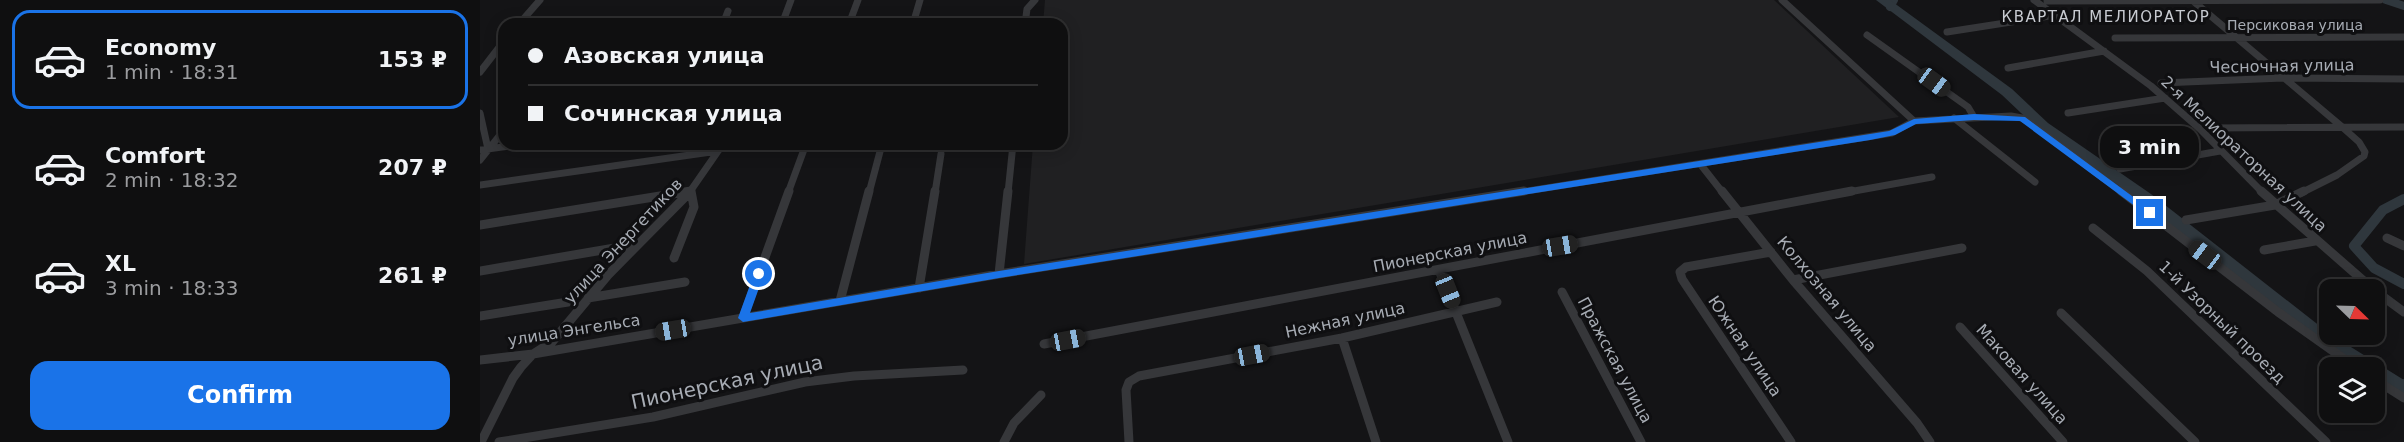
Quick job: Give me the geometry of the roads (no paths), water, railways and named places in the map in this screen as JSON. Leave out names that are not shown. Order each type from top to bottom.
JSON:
[{"type":"street","points":[[524,18],[540,0]]},
{"type":"street","points":[[784,18],[790,0]]},
{"type":"street","points":[[851,18],[858,0]]},
{"type":"street","points":[[915,18],[920,0]]},
{"type":"street","points":[[1026,18],[1027,9],[1035,0]]},
{"type":"street","points":[[1782,0],[1914,122]]},
{"type":"street","name":"2-я Мелиораторная улица","points":[[2034,0],[2164,98],[2200,129],[2275,205],[2361,279]]},
{"type":"street","points":[[2186,220],[2275,205],[2337,175],[2364,156],[2365,152],[2359,142],[2342,126],[2192,0]]},
{"type":"street","points":[[2047,2],[2380,0]]},
{"type":"street","points":[[725,18],[728,11]]},
{"type":"street","points":[[1947,32],[2056,15]]},
{"type":"street","points":[[1867,35],[1968,106],[1974,117]]},
{"type":"street","name":"Персиковая улица","points":[[2115,38],[2404,37]]},
{"type":"street","points":[[481,69],[498,48]]},
{"type":"street","points":[[2008,68],[2104,51]]},
{"type":"street","name":"Чесночная улица","points":[[2161,82],[2283,78],[2404,79]]},
{"type":"street","points":[[2068,113],[2164,98]]},
{"type":"street","points":[[480,113],[484,149],[480,160]]},
{"type":"street","name":"улица Энгельса","points":[[480,360],[533,354],[999,274],[1701,165],[1892,133],[1914,122],[1974,117],[2022,118],[2277,312],[2340,357]]},
{"type":"street","points":[[1954,118],[2035,182]]},
{"type":"street","points":[[2212,128],[2404,127]]},
{"type":"street","points":[[484,149],[498,136]]},
{"type":"street","points":[[480,185],[709,150]]},
{"type":"street","name":"улица Энергетиков","points":[[481,442],[513,378],[533,354],[552,342],[587,298],[691,191],[720,150]]},
{"type":"street","points":[[743,318],[804,150]]},
{"type":"street","points":[[840,301],[880,150]]},
{"type":"street","points":[[999,274],[1012,150]]},
{"type":"street","points":[[2120,169],[2220,151]]},
{"type":"street","points":[[919,288],[941,154]]},
{"type":"street","name":"Колхозная улица","points":[[1701,165],[1793,280],[1930,442]]},
{"type":"street","name":"Пионерская улица","points":[[1044,344],[1738,211],[1932,177]]},
{"type":"street","points":[[480,225],[691,191],[694,207],[674,258]]},
{"type":"street","name":"1-й Узорный проезд","points":[[2093,228],[2147,271],[2326,442]]},
{"type":"street","points":[[2387,238],[2404,246]]},
{"type":"street","points":[[2264,250],[2315,241]]},
{"type":"street","points":[[480,271],[639,244]]},
{"type":"street","points":[[1793,280],[1962,248]]},
{"type":"street","name":"Южная улица","points":[[1771,252],[1686,267],[1680,272],[1682,279],[1791,442]]},
{"type":"street","points":[[1439,270],[1508,442]]},
{"type":"street","points":[[587,298],[685,282]]},
{"type":"street","name":"Пражская улица","points":[[1562,292],[1641,442]]},
{"type":"street","name":"2-я Мелиораторная улица","points":[[2385,298],[2404,312]]},
{"type":"street","points":[[480,316],[568,302]]},
{"type":"street","name":"Нежная улица","points":[[1129,442],[1126,390],[1129,382],[1138,376],[1342,338],[1497,302]]},
{"type":"street","points":[[2061,313],[2194,442]]},
{"type":"street","name":"Маковая улица","points":[[1959,327],[2063,442]]},
{"type":"street","points":[[1342,338],[1376,442]]},
{"type":"street","name":"Пионерская улица","points":[[499,442],[653,417],[806,382],[854,376],[963,370]]},
{"type":"street","points":[[2385,386],[2404,398]]},
{"type":"street","points":[[1004,442],[1014,423],[1041,395]]},
{"type":"waterway","points":[[1882,0],[2007,92],[2043,126],[2145,197],[2326,341],[2351,357]]},
{"type":"waterway","points":[[1890,7],[1894,0]]},
{"type":"waterway","points":[[2386,0],[2404,6]]},
{"type":"waterway","points":[[2404,199],[2383,210],[2354,246],[2374,268],[2404,284]]},
{"type":"waterway","points":[[2385,378],[2404,390]]},
{"type":"waterway","points":[[2399,387],[2404,384]]},
{"type":"district","name":"КВАРТАЛ МЕЛИОРАТОР","points":[[2106,17]]}]
